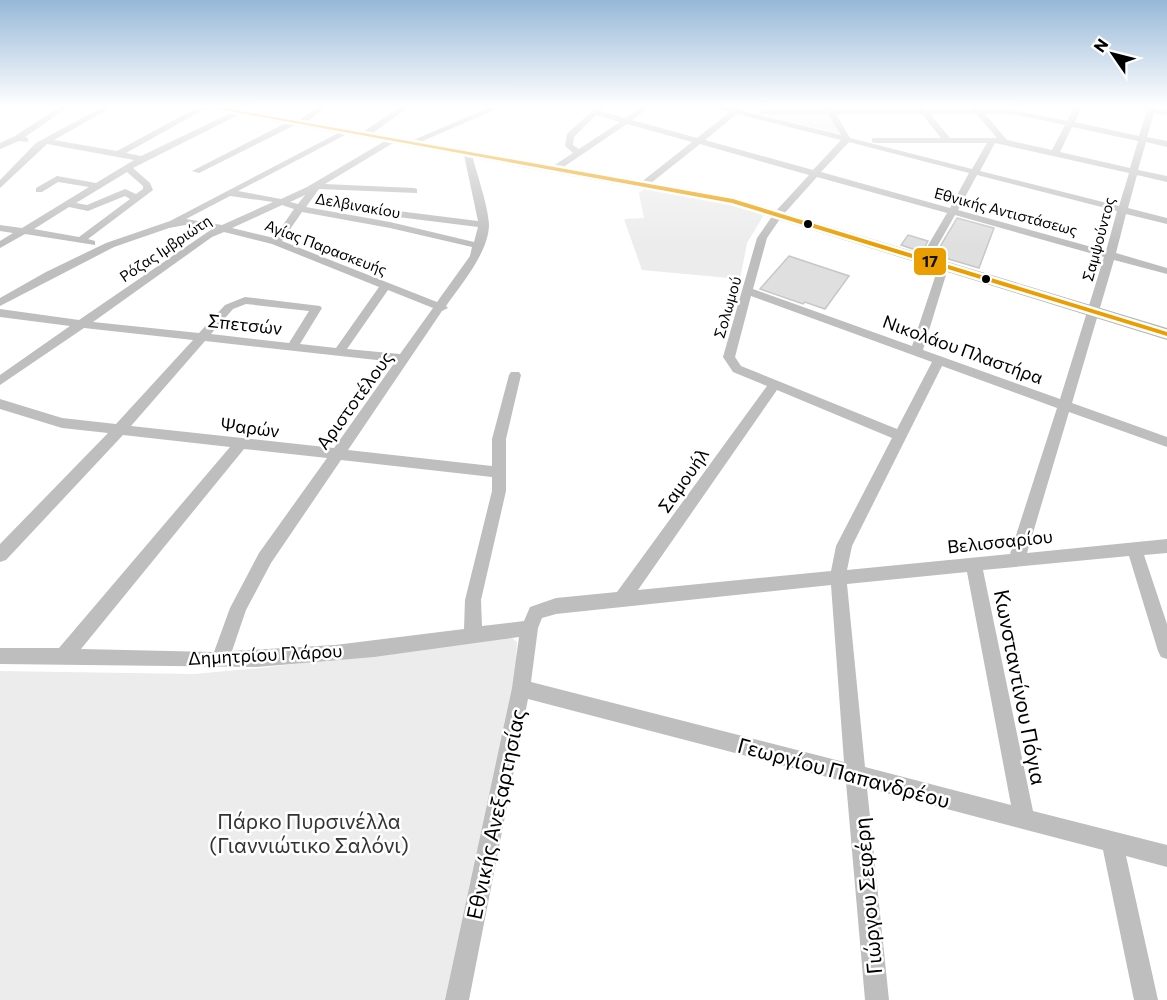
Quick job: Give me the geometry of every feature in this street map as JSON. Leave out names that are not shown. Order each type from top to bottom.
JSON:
[{"type":"main road","points":[[455,153],[718,198],[778,214],[1167,334]]},
{"type":"street","points":[[0,185],[34,153]]},
{"type":"street","points":[[110,153],[142,159]]},
{"type":"street","points":[[0,245],[127,167],[157,153]]},
{"type":"street","points":[[196,171],[234,153]]},
{"type":"street","points":[[170,224],[306,153]]},
{"type":"street","name":"Ρόζας Ιμβριώτη","points":[[0,381],[222,228],[316,186],[371,153]]},
{"type":"street","points":[[553,170],[577,153]]},
{"type":"street","points":[[643,185],[683,153]]},
{"type":"street","name":"Εθνικής Αντιστάσεως","points":[[740,153],[1167,271]]},
{"type":"street","name":"Σολωμού","points":[[775,384],[737,369],[729,361],[729,355],[760,242],[778,214],[835,153]]},
{"type":"street","points":[[901,153],[1167,220]]},
{"type":"street","points":[[925,260],[986,153]]},
{"type":"street","points":[[1055,153],[1167,179]]},
{"type":"street","name":"Σαμψούντος","points":[[1017,558],[1094,311],[1138,153]]},
{"type":"street","name":"Αριστοτέλους","points":[[220,660],[249,584],[336,455],[442,308],[480,246],[483,225],[468,155]]},
{"type":"street","points":[[82,239],[137,199],[148,187],[127,167]]},
{"type":"street","points":[[65,180],[75,174]]},
{"type":"street","points":[[39,190],[57,179],[97,186]]},
{"type":"street","points":[[276,242],[316,186],[414,191]]},
{"type":"street","points":[[67,204],[88,208],[125,192],[137,199]]},
{"type":"street","name":"Δελβινακίου","points":[[231,193],[281,201],[300,209],[398,226],[480,246]]},
{"type":"street","points":[[374,211],[483,225]]},
{"type":"street","name":"Αγίας Παρασκευής","points":[[0,303],[50,274],[110,245],[170,224],[184,222],[222,228],[276,242],[442,308]]},
{"type":"street","points":[[0,228],[110,245]]},
{"type":"street","points":[[916,351],[944,265]]},
{"type":"street","points":[[339,352],[386,285]]},
{"type":"street","name":"Νικολάου Πλαστήρα","points":[[747,291],[1167,441]]},
{"type":"street","points":[[0,555],[119,430],[200,337],[224,312],[240,300],[316,308],[292,347]]},
{"type":"street","name":"Σπετσών","points":[[0,313],[405,359]]},
{"type":"street","name":"Γιώργου Σεφέρη","points":[[877,1000],[838,577],[844,546],[939,360]]},
{"type":"street","points":[[473,635],[472,600],[496,507],[500,439],[515,375]]},
{"type":"street","points":[[775,384],[900,436]]},
{"type":"street","name":"Σαμουήλ","points":[[622,599],[775,384]]},
{"type":"street","name":"Ψαρών","points":[[0,404],[54,422],[336,455],[499,471]]},
{"type":"street","points":[[64,656],[240,444]]},
{"type":"street","name":"Βελισσαρίου","points":[[529,628],[533,615],[545,608],[1017,558],[1167,546]]},
{"type":"street","points":[[1134,548],[1167,651]]},
{"type":"street","name":"Κωνσταντίνου Πόγια","points":[[974,564],[1024,819]]},
{"type":"street","name":"Δημητρίου Γλάρου","points":[[0,656],[220,660],[358,649],[529,628]]},
{"type":"street","name":"Εθνικής Ανεξαρτησίας","points":[[457,1000],[521,688],[529,628]]},
{"type":"street","name":"Γεωργίου Παπανδρέου","points":[[521,688],[1167,856]]},
{"type":"street","points":[[1112,842],[1146,1000]]},
{"type":"green space","points":[[644,189],[725,203],[764,215],[747,243],[740,279],[642,270],[624,219],[644,218],[639,193]]},
{"type":"green space","name":"Πάρκο Πυρσινέλλα (Γιαννιώτικο Σαλόνι)","points":[[511,637],[517,642],[515,681],[447,1000],[0,1000],[0,671],[194,674],[270,667]]},
{"type":"building","points":[[957,218],[994,228],[979,268],[935,255]]},
{"type":"building","points":[[908,235],[928,241],[922,252],[901,245]]},
{"type":"building","points":[[789,256],[849,276],[825,309],[760,289]]},
{"type":"transit line","name":"17","points":[[464,153],[733,201],[1167,334]]}]
